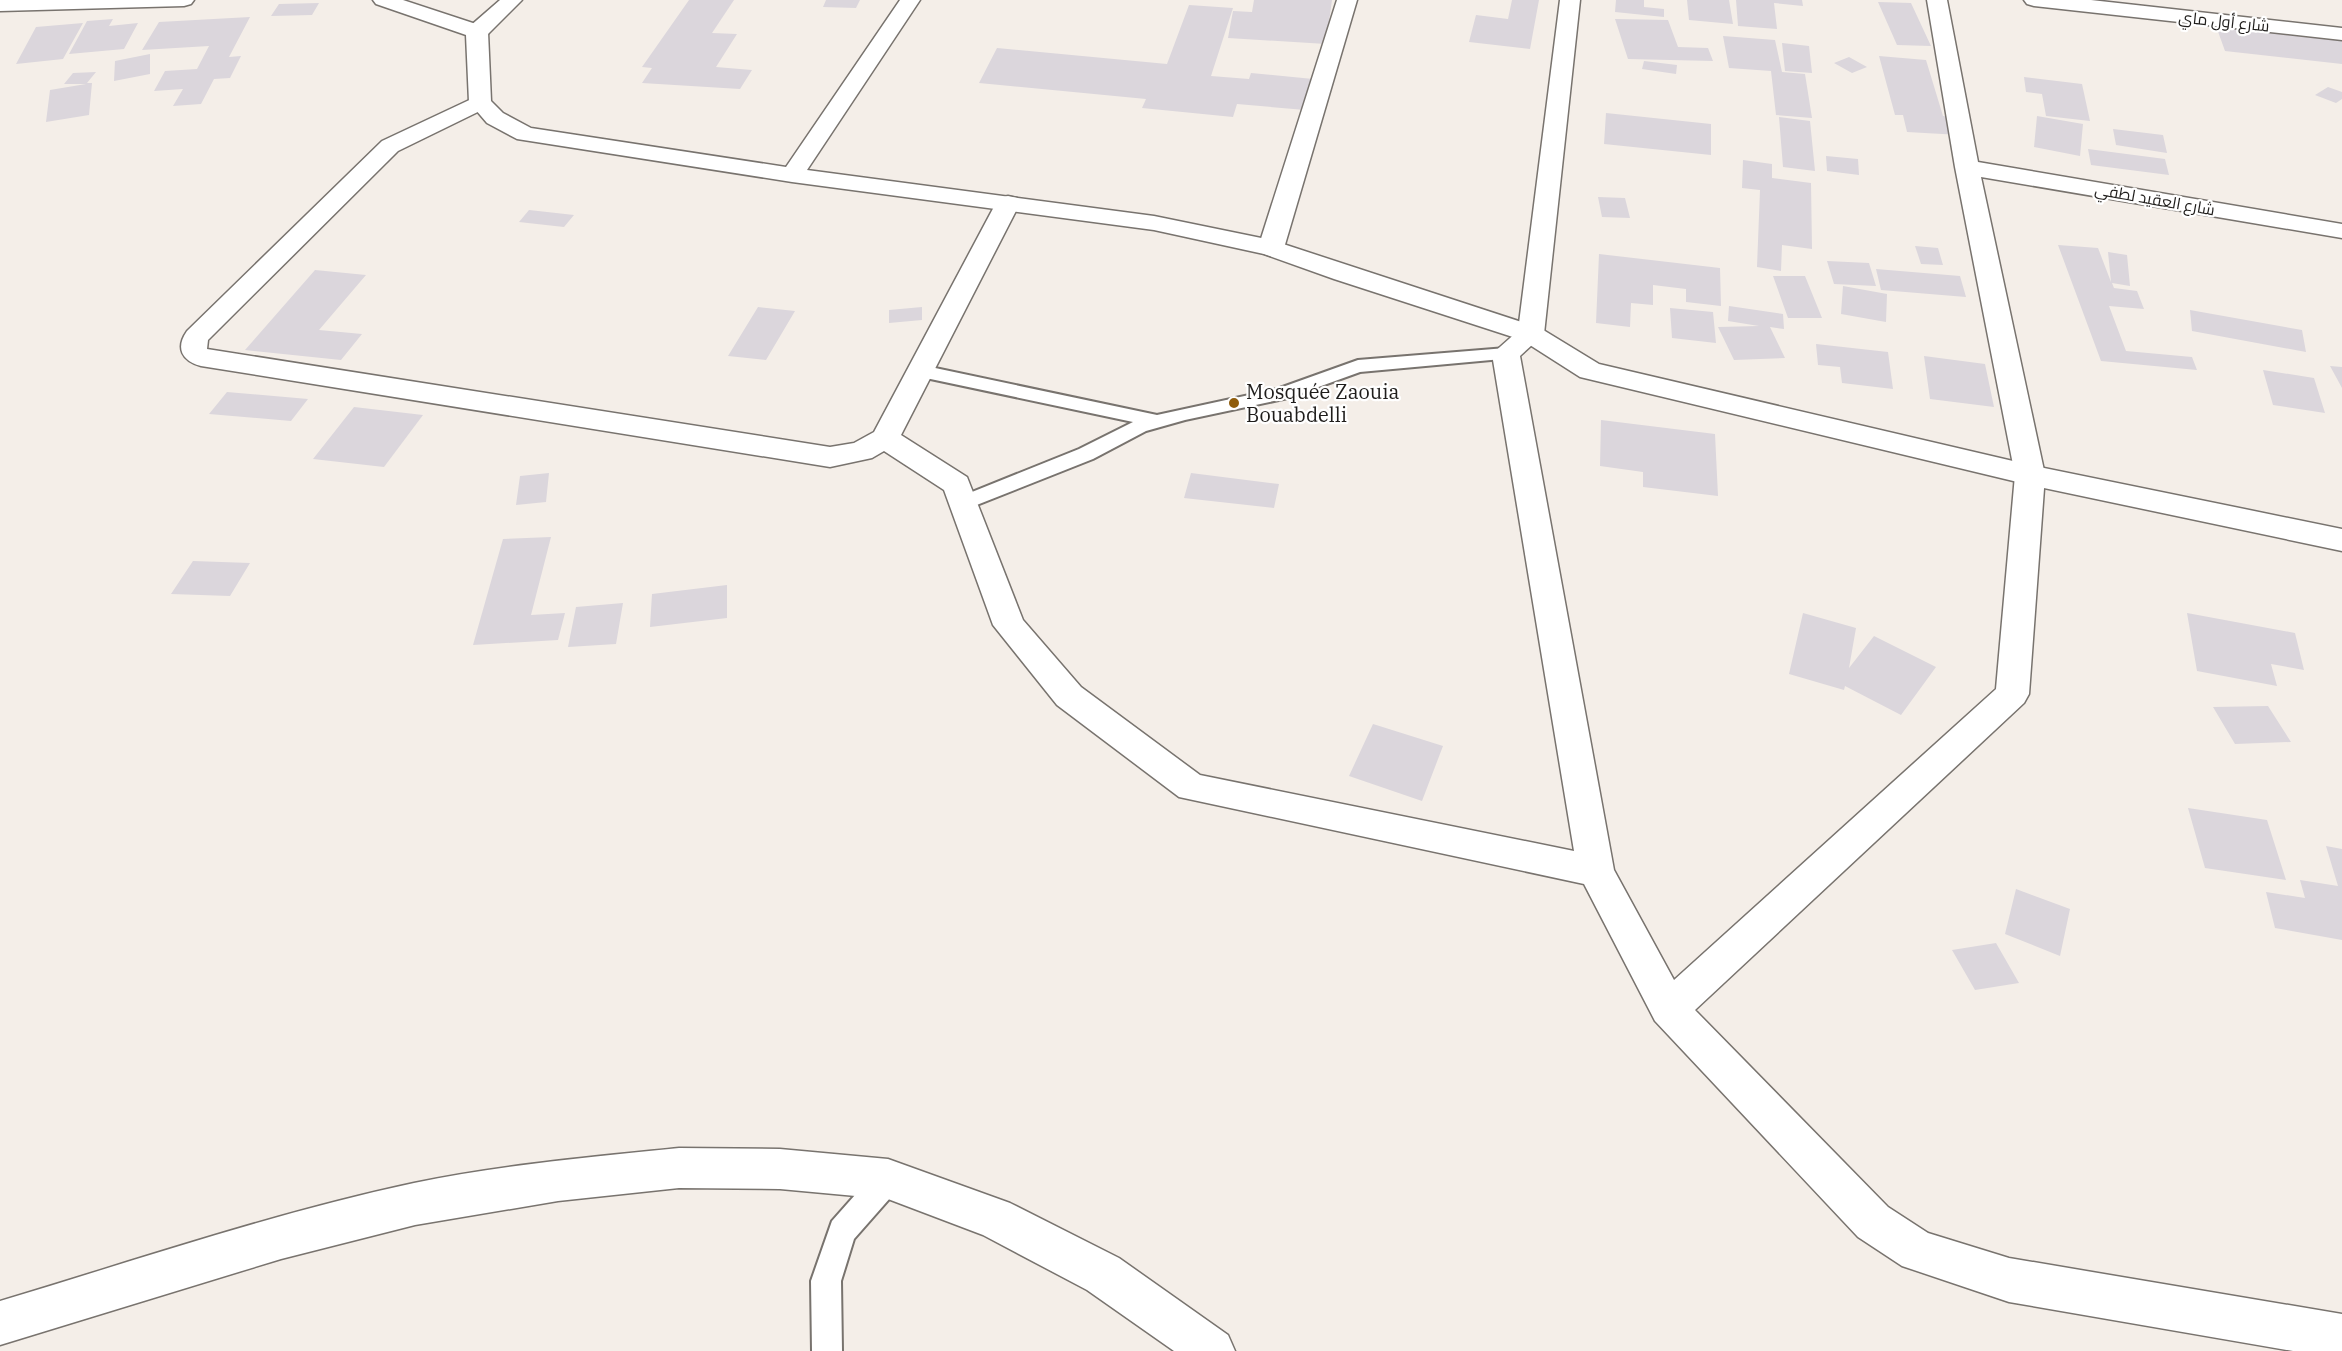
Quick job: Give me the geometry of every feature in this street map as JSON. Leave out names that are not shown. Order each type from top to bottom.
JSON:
[{"type":"street","points":[[0,5],[184,0]]},
{"type":"street","points":[[383,0],[477,32]]},
{"type":"street","points":[[477,32],[512,0]]},
{"type":"street","points":[[792,175],[910,0]]},
{"type":"street","points":[[1271,248],[1347,0]]},
{"type":"street","points":[[1570,0],[1518,344],[1596,871],[1669,1009],[1873,1222],[1917,1251],[2009,1280],[2342,1337]]},
{"type":"street","points":[[1669,1009],[2012,694],[2030,475],[1967,167],[1937,0]]},
{"type":"street","name":"شارع أول ماي","points":[[2034,0],[2342,34]]},
{"type":"street","points":[[477,32],[480,102],[495,118],[525,134],[792,175],[1154,223],[1271,248],[1590,371],[2030,475],[2342,540]]},
{"type":"street","points":[[480,102],[390,146],[196,337],[193,344],[194,352],[201,358],[830,458],[862,451],[885,438],[1008,203]]},
{"type":"street","name":"شارع العقيد لطفي","points":[[1967,167],[2342,231]]},
{"type":"street","points":[[885,438],[957,484],[1009,625],[1069,696],[1191,787],[1596,871]]},
{"type":"street","points":[[0,1323],[281,1238],[392,1210],[558,1181],[679,1168],[780,1169],[888,1179],[995,1218],[1103,1274],[1212,1351]]},
{"type":"lane","points":[[964,503],[1077,458],[1139,427],[1281,394],[1358,366],[1518,344]]},
{"type":"lane","points":[[921,370],[1158,422]]},
{"type":"lane","points":[[827,1351],[826,1281],[842,1232],[888,1179]]},
{"type":"building","points":[[689,0],[734,0],[712,33],[737,34],[716,67],[752,70],[740,89],[642,83],[652,68],[642,67]]},
{"type":"building","points":[[826,0],[860,0],[856,8],[823,7]]},
{"type":"building","points":[[1254,0],[1332,0],[1326,44],[1228,38],[1233,11],[1252,12]]},
{"type":"building","points":[[1512,0],[1539,0],[1530,49],[1469,42],[1476,15],[1508,19]]},
{"type":"building","points":[[1616,0],[1644,0],[1644,7],[1664,9],[1664,17],[1615,12]]},
{"type":"building","points":[[1687,0],[1729,0],[1733,24],[1689,20]]},
{"type":"building","points":[[1736,0],[1802,0],[1803,6],[1774,3],[1777,29],[1738,26]]},
{"type":"building","points":[[1878,2],[1911,3],[1931,46],[1897,45]]},
{"type":"building","points":[[319,3],[312,15],[271,16],[279,4]]},
{"type":"building","points":[[1189,5],[1233,8],[1211,76],[1249,79],[1251,73],[1313,79],[1305,110],[1237,104],[1233,117],[1142,108],[1146,99],[979,83],[997,48],[1167,64]]},
{"type":"building","points":[[250,17],[229,57],[241,56],[230,78],[214,79],[201,104],[173,106],[183,89],[154,91],[165,71],[197,69],[209,46],[142,50],[159,22]]},
{"type":"building","points":[[113,19],[109,26],[138,23],[124,49],[69,54],[87,21]]},
{"type":"building","points":[[1615,19],[1668,20],[1678,47],[1708,48],[1713,61],[1628,59]]},
{"type":"building","points":[[83,23],[63,59],[16,64],[36,27]]},
{"type":"building","points":[[2216,26],[2342,39],[2342,64],[2225,51]]},
{"type":"building","points":[[1723,36],[1775,40],[1782,72],[1805,74],[1812,118],[1776,115],[1771,71],[1729,68]]},
{"type":"building","points":[[1782,43],[1809,46],[1812,73],[1785,71]]},
{"type":"building","points":[[150,54],[150,74],[114,81],[115,61]]},
{"type":"building","points":[[1879,56],[1926,60],[1943,116],[1954,117],[1960,135],[1907,132],[1903,115],[1895,115]]},
{"type":"building","points":[[1849,57],[1867,67],[1852,73],[1834,63]]},
{"type":"building","points":[[1644,61],[1677,65],[1676,74],[1642,69]]},
{"type":"building","points":[[96,72],[87,83],[92,83],[89,115],[46,122],[50,90],[86,84],[64,84],[73,73]]},
{"type":"building","points":[[2024,77],[2082,84],[2090,121],[2046,116],[2042,94],[2026,92]]},
{"type":"building","points":[[2328,87],[2342,92],[2342,99],[2336,103],[2315,95]]},
{"type":"building","points":[[1606,113],[1711,124],[1711,155],[1604,144]]},
{"type":"building","points":[[2037,116],[2083,124],[2080,156],[2034,147]]},
{"type":"building","points":[[1779,117],[1810,121],[1815,171],[1783,167]]},
{"type":"building","points":[[2113,129],[2163,135],[2167,153],[2116,145]]},
{"type":"building","points":[[2088,149],[2165,159],[2169,175],[2091,165]]},
{"type":"building","points":[[1826,156],[1858,159],[1859,175],[1827,171]]},
{"type":"building","points":[[1743,160],[1772,164],[1772,178],[1811,183],[1812,249],[1782,245],[1781,271],[1757,267],[1760,190],[1742,188]]},
{"type":"building","points":[[1598,197],[1625,198],[1630,218],[1602,217]]},
{"type":"building","points":[[529,210],[574,215],[564,227],[519,222]]},
{"type":"building","points":[[2058,245],[2098,248],[2111,282],[2108,252],[2127,255],[2130,286],[2112,283],[2114,288],[2137,291],[2144,309],[2109,306],[2126,351],[2192,357],[2197,370],[2101,361]]},
{"type":"building","points":[[1915,246],[1938,248],[1943,265],[1921,264]]},
{"type":"building","points":[[1599,254],[1720,268],[1721,306],[1686,302],[1686,289],[1653,285],[1653,305],[1631,303],[1630,327],[1596,323]]},
{"type":"building","points":[[1827,261],[1869,263],[1876,286],[1834,284]]},
{"type":"building","points":[[1876,269],[1960,276],[1966,297],[1881,290]]},
{"type":"building","points":[[315,270],[366,275],[319,330],[362,334],[341,360],[245,350]]},
{"type":"building","points":[[1773,276],[1805,276],[1822,318],[1788,318]]},
{"type":"building","points":[[1843,286],[1887,294],[1886,322],[1841,314]]},
{"type":"building","points":[[1729,306],[1783,314],[1784,329],[1770,327],[1785,358],[1734,360],[1718,327],[1759,326],[1728,321]]},
{"type":"building","points":[[758,307],[795,311],[766,360],[728,356]]},
{"type":"building","points":[[922,307],[922,320],[889,323],[889,310]]},
{"type":"building","points":[[1670,308],[1713,312],[1716,343],[1672,338]]},
{"type":"building","points":[[2190,310],[2302,330],[2306,352],[2192,331]]},
{"type":"building","points":[[1816,344],[1888,352],[1893,389],[1842,383],[1840,367],[1818,365]]},
{"type":"building","points":[[1924,356],[1985,364],[1994,407],[1930,399]]},
{"type":"building","points":[[2330,366],[2342,367],[2342,388]]},
{"type":"building","points":[[2263,370],[2314,378],[2325,413],[2273,405]]},
{"type":"building","points":[[227,392],[308,399],[291,421],[209,414]]},
{"type":"building","points":[[354,407],[423,415],[384,467],[313,459]]},
{"type":"building","points":[[1601,420],[1715,434],[1718,496],[1643,487],[1643,472],[1600,466]]},
{"type":"building","points":[[549,473],[546,502],[516,505],[520,476]]},
{"type":"building","points":[[1191,473],[1279,484],[1274,508],[1184,498]]},
{"type":"building","points":[[551,537],[531,615],[565,613],[558,640],[473,645],[503,539]]},
{"type":"building","points":[[193,561],[250,563],[230,596],[171,594]]},
{"type":"building","points":[[727,585],[727,618],[650,627],[652,594]]},
{"type":"building","points":[[623,603],[616,644],[568,647],[576,607]]},
{"type":"building","points":[[1803,613],[1856,628],[1849,668],[1874,636],[1936,667],[1901,715],[1845,686],[1844,690],[1789,674]]},
{"type":"building","points":[[2187,613],[2295,633],[2304,670],[2271,664],[2277,686],[2197,671]]},
{"type":"building","points":[[2268,706],[2291,742],[2235,744],[2213,707]]},
{"type":"building","points":[[1373,724],[1443,746],[1422,801],[1349,776]]},
{"type":"building","points":[[2188,808],[2267,820],[2286,880],[2205,868]]},
{"type":"building","points":[[2326,846],[2342,849],[2342,940],[2275,928],[2266,892],[2305,898],[2300,880],[2338,886]]},
{"type":"building","points":[[2016,889],[2070,909],[2060,956],[2005,934]]},
{"type":"building","points":[[1996,943],[2019,983],[1975,990],[1952,950]]},
{"type":"place","name":"Mosquée Zaouia Bouabdelli","points":[[1234,403]]}]
